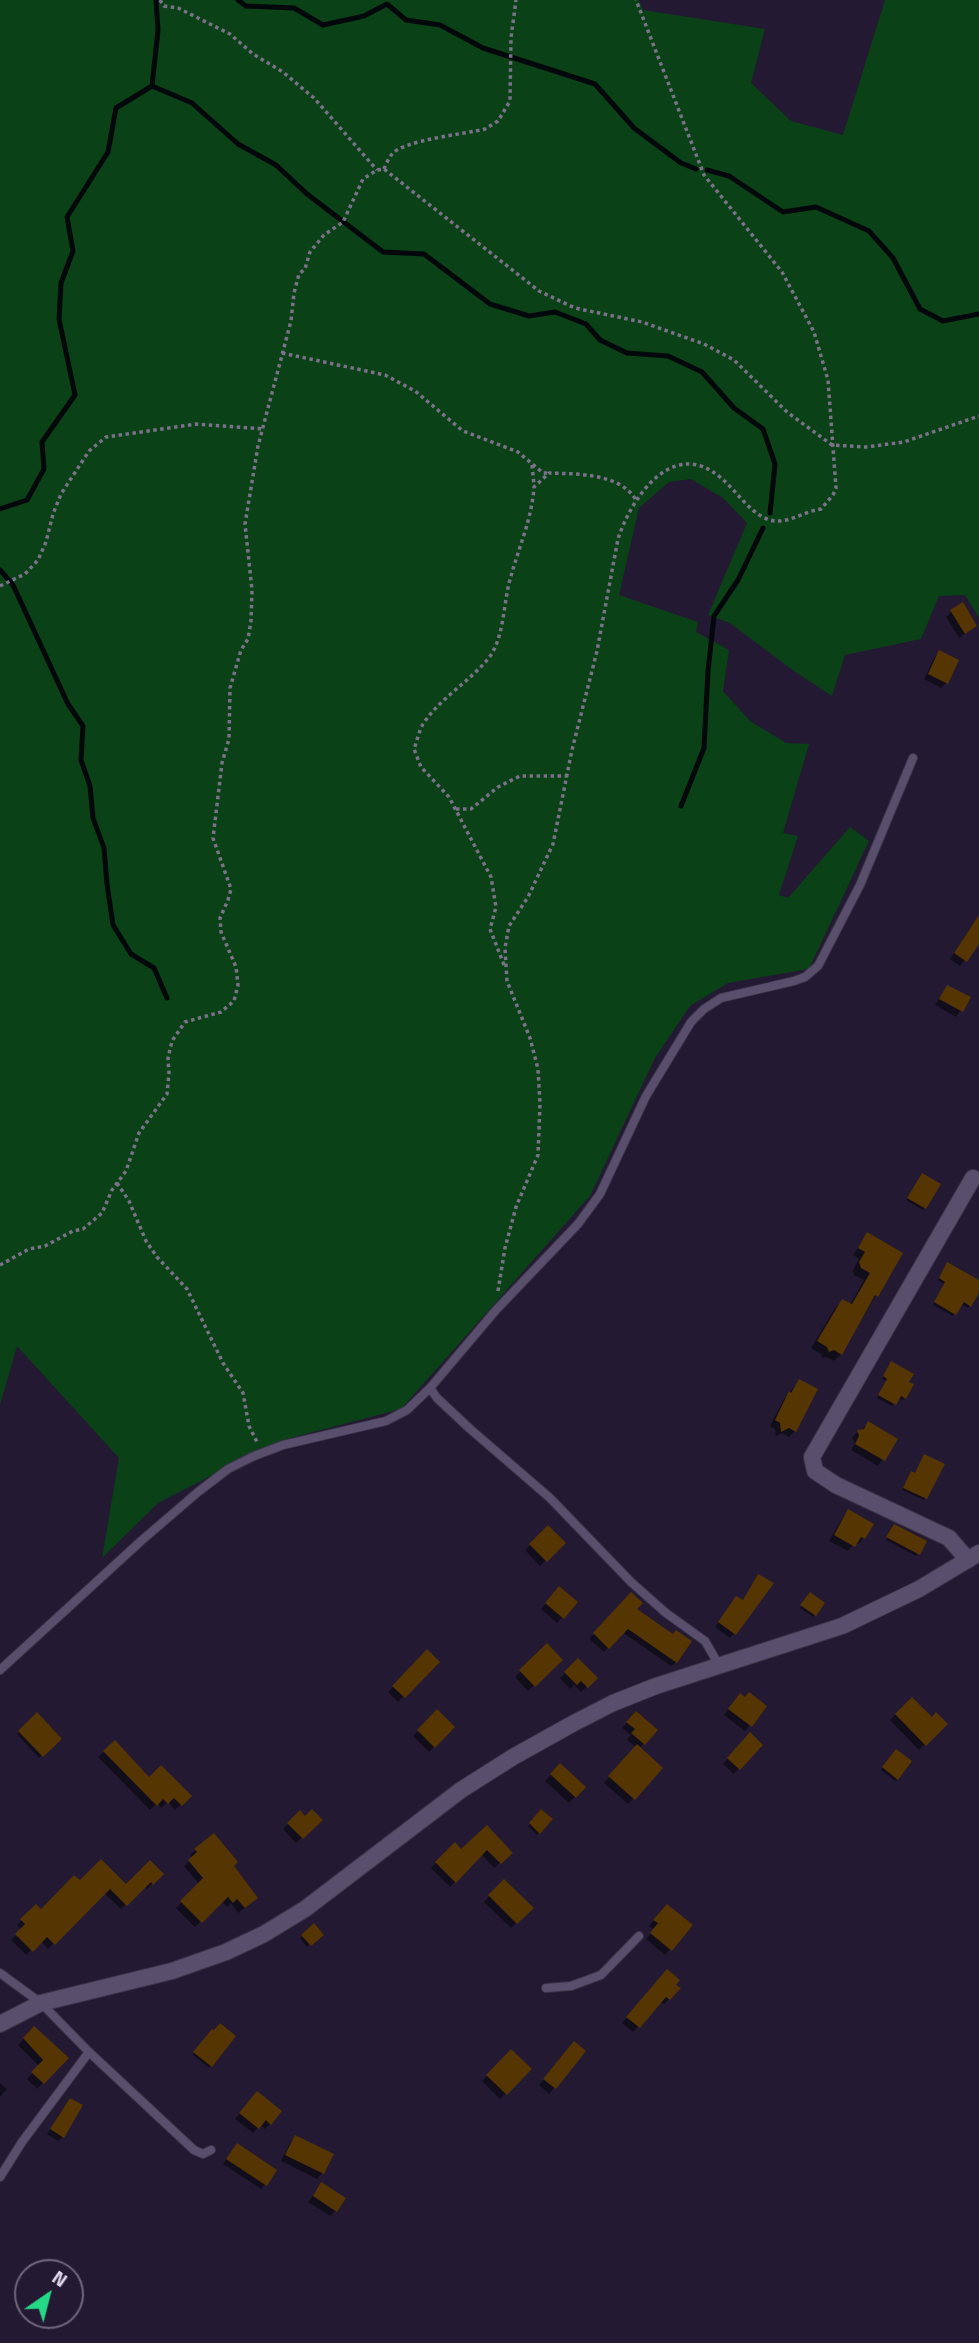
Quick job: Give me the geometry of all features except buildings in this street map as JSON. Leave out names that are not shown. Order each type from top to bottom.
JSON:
[{"type":"street","points":[[0,2024],[41,2003],[172,1971],[226,1952],[264,1934],[305,1909],[461,1790],[513,1757],[613,1703],[656,1686],[842,1626],[909,1594],[974,1556],[949,1538],[836,1485],[815,1471],[812,1457],[972,1178]]},
{"type":"lane","points":[[0,1670],[21,1648],[198,1492],[228,1469],[283,1445],[386,1421],[407,1410],[430,1388],[496,1310],[578,1224],[600,1194],[646,1096],[691,1022],[721,998],[805,978],[818,966],[860,885],[913,758]]},
{"type":"lane","points":[[430,1388],[469,1428],[550,1498],[631,1582],[666,1613],[705,1641],[720,1667]]},
{"type":"lane","points":[[546,1988],[571,1986],[601,1975],[639,1936]]},
{"type":"lane","points":[[0,1973],[41,2003],[194,2150],[203,2154],[211,2150]]},
{"type":"lane","points":[[0,2177],[89,2052]]},
{"type":"path","points":[[160,0],[164,6],[178,8],[229,34],[253,54],[282,72],[314,98],[377,170]]},
{"type":"path","points":[[384,169],[393,153],[413,143],[485,130],[498,121],[510,101],[511,38],[516,0]]},
{"type":"path","points":[[496,1310],[505,1248],[516,1207],[538,1155],[540,1117],[538,1069],[530,1038],[507,981],[505,948],[509,926],[528,897],[553,844],[597,651],[618,539],[624,523],[636,500],[657,475],[681,466],[695,465],[711,470],[763,517],[773,521],[792,519],[808,511],[821,509],[833,495],[836,480],[828,380],[814,332],[782,272],[704,175],[636,0]]},
{"type":"path","points":[[0,1265],[29,1249],[45,1246],[73,1231],[83,1229],[102,1213],[107,1198],[126,1171],[139,1133],[167,1094],[168,1058],[172,1041],[185,1022],[221,1012],[233,1001],[238,985],[236,967],[221,932],[220,918],[229,900],[230,889],[213,838],[222,763],[229,739],[230,688],[241,650],[248,639],[251,621],[252,590],[245,524],[263,429],[291,321],[299,274],[307,264],[310,252],[327,231],[343,222],[363,179],[377,170],[384,169],[539,291],[575,308],[642,322],[704,344],[734,360],[787,412],[832,445],[866,447],[904,442],[979,416]]},
{"type":"path","points":[[282,353],[385,375],[415,391],[463,431],[518,452],[543,474],[606,479],[623,486],[636,500]]},
{"type":"path","points":[[0,586],[25,575],[38,559],[61,494],[89,451],[106,437],[196,424],[263,429]]},
{"type":"path","points":[[506,970],[490,929],[496,907],[491,877],[449,797],[421,767],[414,749],[423,724],[448,696],[490,657],[503,623],[510,578],[532,506],[532,464]]},
{"type":"path","points":[[534,487],[549,473]]},
{"type":"path","points":[[456,809],[471,809],[498,786],[520,776],[567,776]]},
{"type":"path","points":[[117,1183],[129,1201],[146,1241],[187,1289],[223,1363],[243,1393],[249,1426],[260,1454]]},
{"type":"green space","points":[[0,0],[639,0],[643,10],[765,29],[751,83],[791,121],[843,135],[885,0],[979,0],[979,618],[965,595],[939,596],[921,639],[845,655],[832,696],[730,623],[708,615],[747,523],[723,498],[691,479],[669,482],[639,508],[619,595],[698,622],[696,632],[729,650],[723,691],[750,721],[786,743],[809,744],[783,833],[798,836],[779,895],[788,898],[850,827],[869,841],[809,969],[728,983],[690,1006],[655,1058],[590,1196],[401,1409],[279,1441],[158,1503],[102,1558],[119,1458],[17,1346],[0,1405]]},
{"type":"waterway","points":[[0,509],[27,500],[44,469],[42,442],[75,395],[59,319],[61,283],[73,251],[67,217],[108,152],[116,108],[152,86],[158,30],[156,0]]},
{"type":"waterway","points":[[238,0],[246,6],[294,8],[323,25],[364,16],[387,4],[406,20],[440,25],[483,48],[595,84],[634,128],[681,163],[696,169]]},
{"type":"waterway","points":[[152,86],[192,103],[238,144],[276,165],[307,194],[383,252],[424,254],[490,304],[529,316],[555,312],[586,324],[600,340],[627,353],[668,356],[702,372],[734,408],[763,429],[775,464],[770,513]]},
{"type":"waterway","points":[[707,170],[729,176],[783,212],[816,207],[869,231],[893,258],[920,309],[943,321],[979,314]]},
{"type":"waterway","points":[[681,806],[704,748],[714,616],[738,580],[763,528]]},
{"type":"waterway","points":[[0,570],[13,585],[68,704],[83,726],[81,760],[90,786],[93,818],[104,848],[113,925],[131,954],[154,968],[167,998]]}]
